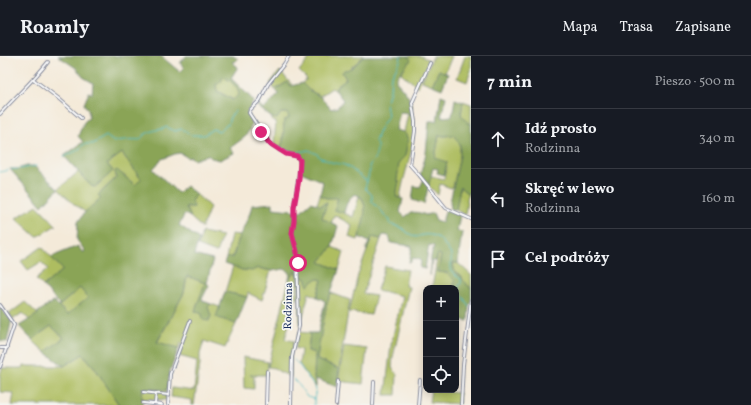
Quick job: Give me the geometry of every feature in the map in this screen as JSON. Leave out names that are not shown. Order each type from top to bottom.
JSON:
[{"type":"street","name":"Rodzinna","points":[[289,56],[268,84],[260,100],[249,113],[269,143],[286,154],[297,156],[300,162],[292,233],[297,252],[299,326],[292,357],[291,405]]},
{"type":"street","points":[[0,114],[48,62]]},
{"type":"street","points":[[430,63],[412,103],[415,131],[410,165],[446,208],[471,219]]},
{"type":"street","points":[[33,79],[58,98],[80,118]]},
{"type":"street","points":[[461,405],[463,365],[471,300]]},
{"type":"street","points":[[0,305],[14,325],[0,367]]},
{"type":"street","points":[[168,405],[170,374],[190,322]]},
{"type":"street","points":[[0,348],[7,348]]},
{"type":"street","points":[[266,405],[267,371]]},
{"type":"street","points":[[418,405],[420,380]]},
{"type":"street","points":[[336,405],[338,381]]},
{"type":"street","points":[[373,405],[374,382]]},
{"type":"street","points":[[143,392],[169,395]]},
{"type":"street","points":[[155,404],[156,394]]},
{"type":"street","points":[[143,403],[162,404]]},
{"type":"green space","points":[[58,56],[161,56],[180,72],[184,68],[180,63],[186,56],[233,56],[238,59],[232,62],[238,67],[231,78],[254,101],[247,112],[252,125],[245,137],[230,148],[234,153],[220,160],[211,158],[208,155],[194,160],[191,157],[188,158],[180,153],[162,159],[153,169],[178,193],[186,186],[196,194],[191,201],[194,207],[187,206],[186,208],[190,217],[185,214],[179,225],[199,239],[194,255],[213,260],[207,283],[209,285],[202,299],[203,301],[211,304],[208,307],[211,316],[209,321],[203,320],[202,314],[195,311],[205,283],[187,276],[184,293],[157,342],[179,348],[170,371],[167,390],[143,388],[143,405],[119,405],[95,368],[83,354],[64,366],[45,352],[64,338],[51,326],[32,340],[19,326],[38,314],[38,312],[54,301],[67,315],[88,298],[80,288],[60,305],[43,286],[63,270],[51,257],[78,246],[83,253],[85,251],[77,240],[78,222],[85,212],[101,198],[98,195],[116,178],[116,174],[114,172],[117,170],[135,185],[141,179],[122,153],[107,164],[113,171],[95,187],[91,186],[64,156],[83,142],[78,136],[84,122],[89,117],[88,110],[84,104],[89,92],[92,94],[93,83],[83,77],[76,68]],"holes":[[[223,77],[237,88],[239,94],[233,100],[217,91],[216,85],[221,82]]]},
{"type":"green space","points":[[306,56],[310,56],[312,58],[315,56],[364,56],[348,70],[344,70],[342,72],[346,79],[336,86],[336,91],[332,88],[320,96],[309,90],[302,83],[307,79],[299,71],[309,59]]},
{"type":"green space","points":[[364,56],[408,56],[411,60],[400,73],[396,81],[408,97],[412,110],[411,116],[408,113],[400,112],[396,130],[404,132],[408,139],[405,156],[399,162],[397,180],[399,181],[396,197],[403,199],[400,212],[405,217],[413,212],[426,215],[433,213],[436,220],[442,222],[446,209],[460,215],[457,231],[462,232],[458,263],[453,263],[453,265],[455,273],[461,276],[471,289],[468,321],[459,319],[459,285],[454,285],[455,281],[447,273],[438,272],[441,255],[438,254],[436,261],[432,261],[430,276],[429,275],[431,256],[434,246],[429,245],[425,269],[420,268],[421,260],[413,258],[411,262],[409,262],[412,248],[411,246],[391,243],[389,236],[383,235],[381,239],[372,237],[367,251],[366,249],[369,242],[359,237],[365,211],[361,197],[355,194],[348,202],[344,213],[334,210],[338,198],[326,198],[320,195],[323,182],[301,172],[302,158],[300,155],[280,150],[283,141],[284,120],[288,119],[289,117],[287,113],[281,113],[277,119],[272,118],[257,106],[258,104],[264,109],[279,94],[275,90],[287,82],[291,86],[302,83],[309,90],[321,97],[331,109],[338,107],[343,100],[336,91],[336,86],[346,79],[342,72],[353,67]]},
{"type":"green space","points":[[408,56],[421,56],[429,60],[418,87],[401,73],[410,60]]},
{"type":"green space","points":[[433,56],[452,56],[445,73],[439,70],[432,85],[422,81]]},
{"type":"green space","points":[[465,56],[471,56],[471,70],[467,82],[457,78]]},
{"type":"green space","points":[[439,70],[448,74],[442,89],[432,85]]},
{"type":"green space","points":[[280,71],[293,86],[287,82],[275,90],[270,83]]},
{"type":"green space","points":[[223,76],[233,84],[238,91],[239,94],[234,100],[217,91],[216,85]]},
{"type":"green space","points":[[441,95],[446,97],[441,117],[452,116],[455,99],[463,102],[461,115],[467,120],[467,123],[471,124],[471,189],[468,194],[460,187],[456,210],[451,209],[450,202],[460,156],[460,145],[454,135],[439,135],[435,158],[447,162],[444,175],[437,173],[438,169],[433,168],[424,204],[412,200],[414,186],[420,187],[424,179],[420,176],[426,153],[429,121],[437,121]]},
{"type":"green space","points":[[463,101],[471,104],[471,124],[467,124],[461,115]]},
{"type":"green space","points":[[412,112],[414,134],[400,198],[396,197],[399,181],[397,180],[399,161],[405,156],[408,139],[404,132],[408,113],[411,116]]},
{"type":"green space","points":[[281,113],[287,113],[289,117],[288,119],[284,120],[283,141],[280,150],[273,145],[276,122],[272,121],[272,118]]},
{"type":"green space","points":[[439,135],[454,135],[460,144],[460,156],[453,187],[451,188],[440,184],[438,195],[428,185],[431,176],[444,179],[447,162],[435,158]]},
{"type":"green space","points":[[122,153],[141,179],[135,185],[122,174],[116,174],[116,178],[98,195],[101,198],[85,212],[58,189],[78,172],[91,186],[95,187],[113,171],[107,164]]},
{"type":"green space","points":[[27,166],[34,166],[58,189],[42,206],[10,169],[17,169]]},
{"type":"green space","points":[[460,187],[468,194],[465,215],[456,210]]},
{"type":"green space","points":[[196,194],[210,207],[202,228],[190,217],[186,208],[187,206],[191,208],[194,207],[191,201]]},
{"type":"green space","points":[[320,195],[326,198],[338,197],[335,210],[353,217],[359,196],[363,200],[365,211],[358,240],[349,237],[352,225],[334,215],[331,224],[322,218],[327,203],[320,206],[317,204]]},
{"type":"green space","points":[[311,202],[320,206],[327,203],[322,218],[338,226],[332,247],[320,262],[339,270],[327,303],[317,360],[339,369],[337,387],[316,379],[315,387],[315,353],[308,351],[310,333],[318,333],[325,301],[317,297],[322,280],[316,280],[308,286],[307,279],[299,276],[295,270],[289,280],[290,272],[284,269],[272,271],[258,268],[252,271],[242,270],[224,264],[226,258],[233,257],[252,205],[273,203],[273,208],[301,211]]},
{"type":"green space","points":[[37,205],[56,225],[37,237],[16,218]]},
{"type":"green space","points":[[202,232],[222,236],[216,253],[198,246]]},
{"type":"green space","points":[[231,234],[240,235],[232,258],[226,258]]},
{"type":"green space","points":[[372,237],[381,239],[363,294],[376,296],[371,315],[349,312],[358,275]]},
{"type":"green space","points":[[42,247],[63,270],[43,286],[36,279],[48,269],[41,262],[28,270],[21,261]]},
{"type":"green space","points":[[332,247],[344,252],[339,270],[320,262]]},
{"type":"green space","points":[[438,253],[441,255],[438,272],[446,273],[455,281],[454,285],[433,285]]},
{"type":"green space","points":[[453,263],[458,263],[471,275],[471,289],[461,276],[455,273]]},
{"type":"green space","points":[[233,266],[242,270],[253,270],[258,268],[271,271],[262,300],[248,293],[247,297],[225,292]]},
{"type":"green space","points":[[385,266],[408,270],[405,286],[409,287],[393,357],[392,368],[397,374],[396,395],[385,395],[391,345],[402,296],[377,290]]},
{"type":"green space","points":[[295,269],[297,273],[297,295],[285,339],[294,341],[291,355],[291,377],[274,368],[268,367],[289,280]]},
{"type":"green space","points":[[187,276],[205,283],[195,311],[211,316],[208,307],[211,304],[220,307],[217,317],[236,324],[225,348],[204,341],[200,354],[194,405],[192,405],[192,400],[171,397],[172,388],[194,391],[197,361],[179,356],[183,343],[181,343],[179,348],[157,343],[184,293]]},
{"type":"green space","points":[[299,276],[307,279],[308,286],[316,279],[322,280],[317,297],[309,293],[300,327]]},
{"type":"green space","points":[[80,288],[88,298],[67,315],[59,306]]},
{"type":"green space","points":[[225,292],[247,297],[236,324],[216,317]]},
{"type":"green space","points":[[331,293],[350,300],[339,369],[317,360],[327,303]]},
{"type":"green space","points":[[25,302],[38,314],[29,320],[23,313],[13,319],[9,314]]},
{"type":"green space","points":[[0,307],[11,320],[7,342],[0,341]]},
{"type":"green space","points":[[51,326],[64,338],[45,352],[32,340]]},
{"type":"green space","points":[[299,332],[310,333],[308,351],[315,353],[315,387],[299,364],[301,350],[295,348]]},
{"type":"green space","points":[[344,346],[367,349],[363,384],[338,381]]},
{"type":"green space","points":[[83,354],[95,368],[119,405],[12,405],[14,393],[0,392],[0,376],[2,368],[22,368],[23,366],[64,366]]},
{"type":"green space","points":[[243,357],[268,362],[267,375],[250,375],[254,376],[254,389],[244,388]]},
{"type":"green space","points":[[143,388],[167,390],[166,400],[142,399]]},
{"type":"green space","points":[[430,393],[459,393],[459,404],[429,402]]},
{"type":"waterway","points":[[367,181],[370,170],[369,166],[377,152],[375,142],[381,127],[388,116],[386,103],[390,91],[391,77],[400,61],[401,56]]},
{"type":"waterway","points":[[64,157],[78,150],[84,144],[93,144],[106,136],[114,142],[139,140],[148,133],[166,127],[175,131],[182,129],[191,135],[204,135],[213,129],[219,131],[228,124],[230,117],[235,111]]},
{"type":"waterway","points":[[299,152],[309,150],[317,154],[320,158],[333,163],[343,164],[367,181],[365,188],[372,195],[372,202],[390,220],[390,224],[402,228],[416,237],[425,235],[437,237],[451,254],[451,269],[454,274],[461,279],[461,283],[458,288],[469,306]]},
{"type":"waterway","points":[[11,169],[36,166]]},
{"type":"waterway","points":[[0,172],[8,170]]},
{"type":"waterway","points":[[294,360],[316,389],[314,399]]},
{"type":"waterway","points":[[293,379],[307,397],[314,399],[314,405]]},
{"type":"route","points":[[261,132],[269,143],[286,154],[297,156],[300,160],[292,233],[298,263]]}]
